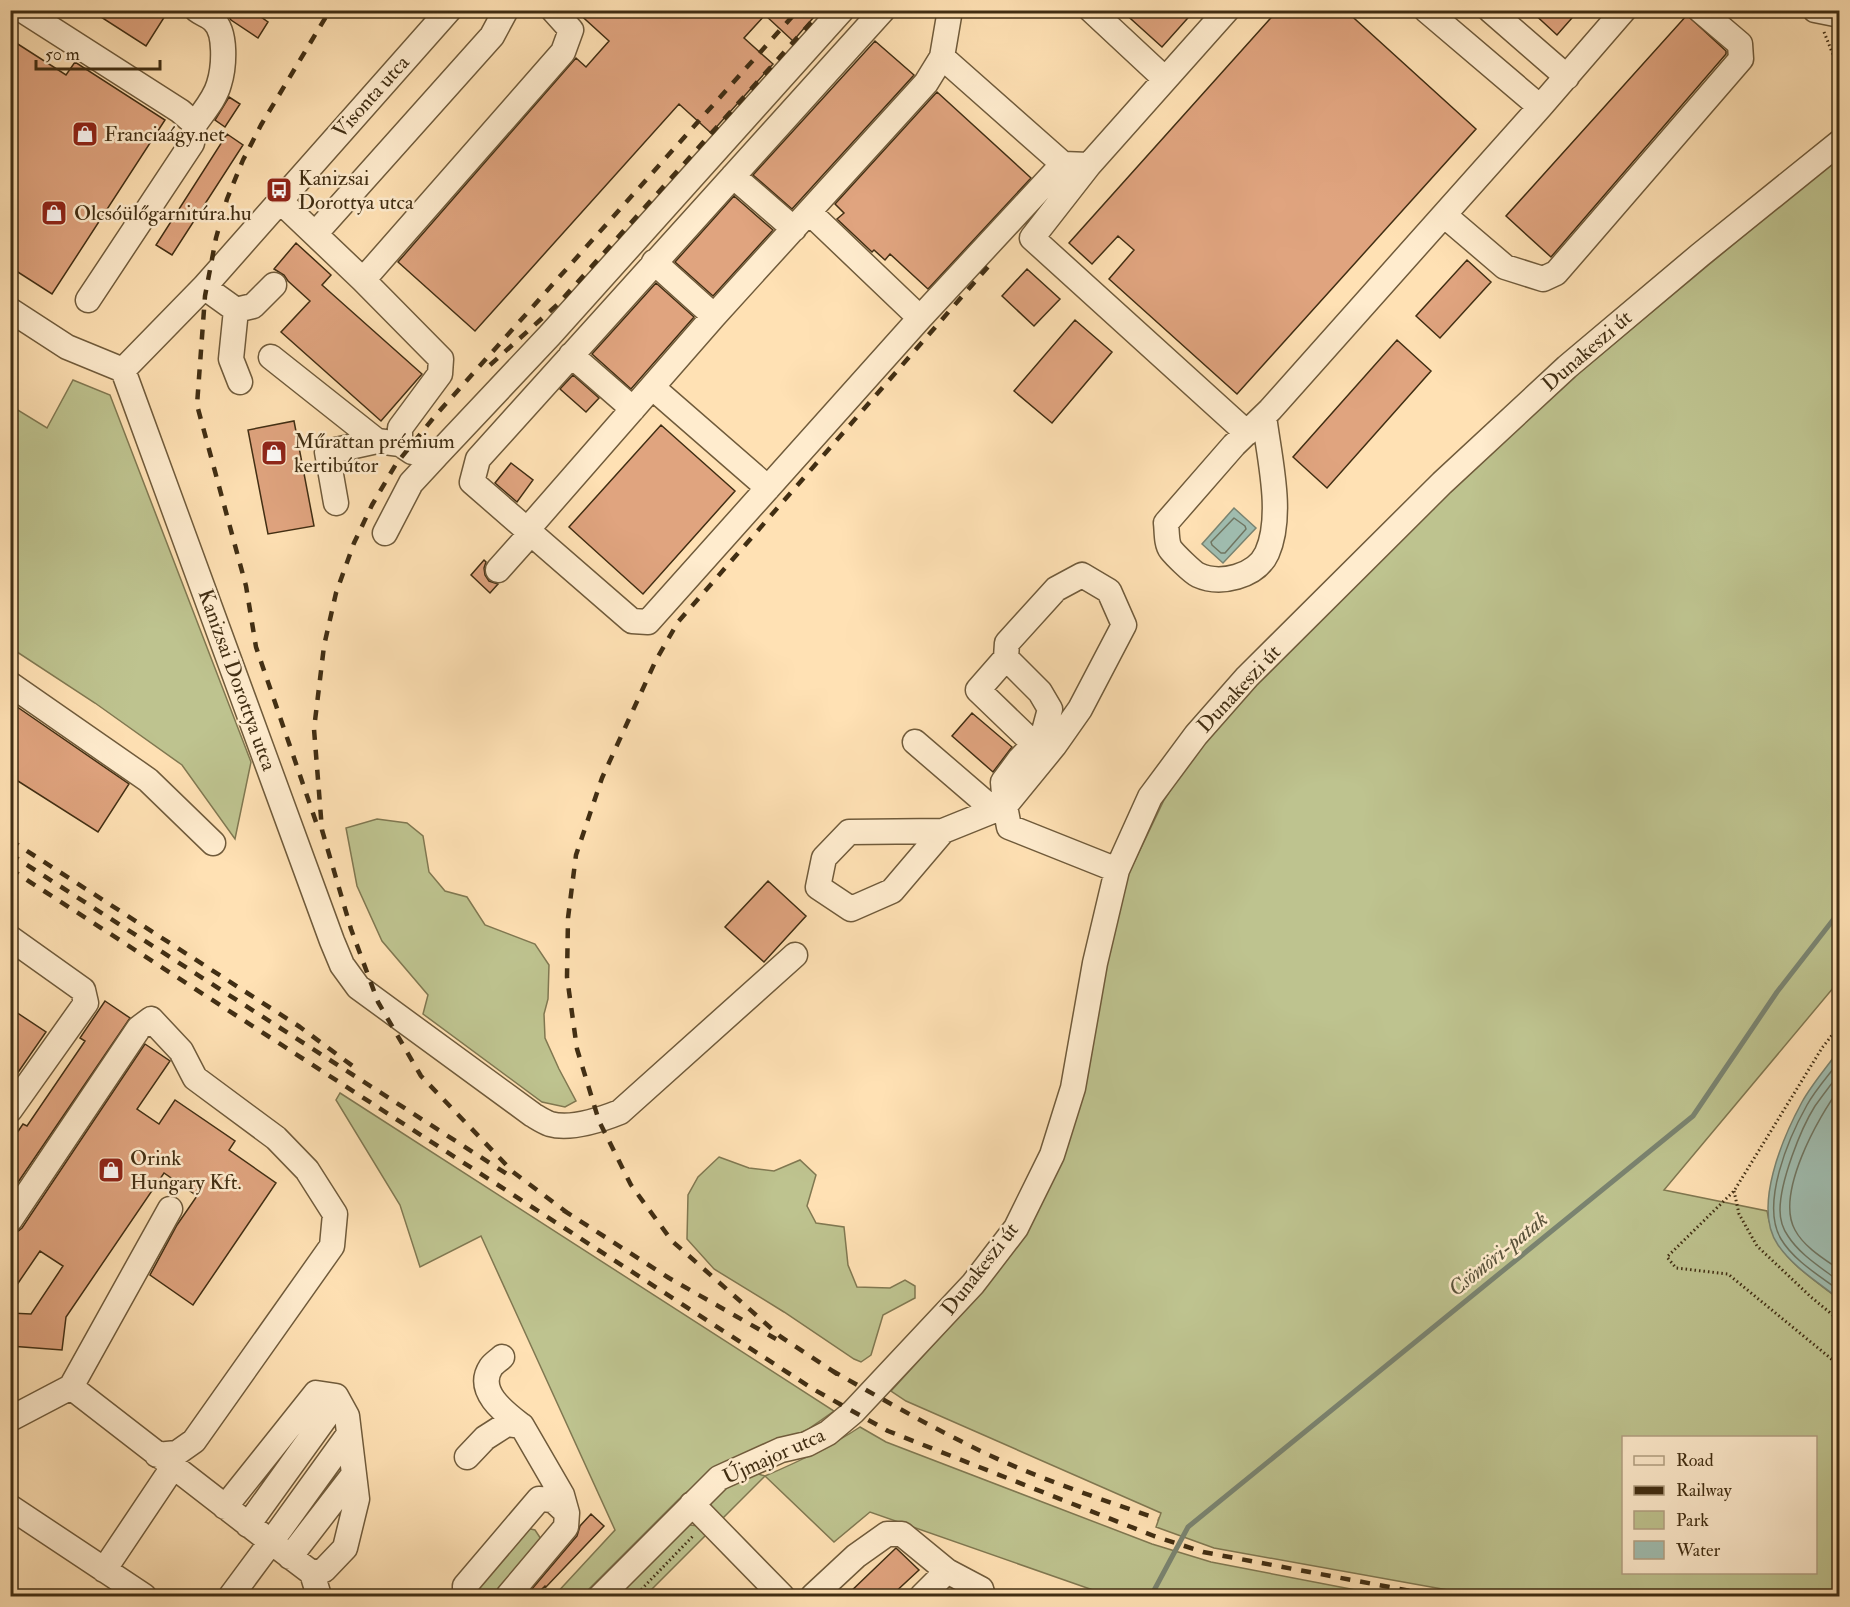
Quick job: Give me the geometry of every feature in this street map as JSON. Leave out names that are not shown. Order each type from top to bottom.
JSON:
[{"type":"street","points":[[22,10],[180,111],[195,124]]},
{"type":"street","points":[[88,300],[192,143],[195,124],[219,84],[223,53],[221,35],[215,21],[197,10]]},
{"type":"street","name":"Visonta utca","points":[[123,370],[204,287],[449,10]]},
{"type":"street","points":[[315,234],[492,36],[506,10]]},
{"type":"street","points":[[363,280],[563,52],[571,30],[552,10]]},
{"type":"street","points":[[385,533],[411,483],[550,335],[842,10]]},
{"type":"street","points":[[883,10],[478,459],[472,482],[632,621],[648,622],[920,318],[1063,164]]},
{"type":"street","points":[[498,570],[714,316],[926,83],[942,57],[950,10]]},
{"type":"street","points":[[1091,10],[1165,79]]},
{"type":"street","points":[[1227,10],[1089,165],[1032,238],[1247,433]]},
{"type":"street","points":[[1426,10],[1540,107]]},
{"type":"street","points":[[1490,10],[1567,77]]},
{"type":"street","points":[[1264,416],[1274,497],[1273,533],[1266,556],[1250,572],[1226,580],[1198,574],[1169,548],[1166,523],[1444,215],[1624,10]]},
{"type":"street","points":[[1444,215],[1505,267],[1543,279],[1556,273],[1741,59],[1740,44],[1700,10]]},
{"type":"street","points":[[1815,11],[1839,15]]},
{"type":"street","points":[[942,57],[1063,164],[1089,165]]},
{"type":"street","name":"Dunakeszi út","points":[[871,1393],[973,1284],[1016,1228],[1052,1155],[1073,1088],[1095,963],[1117,870],[1150,797],[1196,735],[1247,677],[1442,483],[1568,367],[1700,255],[1839,142]]},
{"type":"street","points":[[733,176],[801,220],[920,318]]},
{"type":"street","points":[[279,200],[441,359],[440,374],[388,442],[327,452],[336,504]]},
{"type":"street","points":[[654,262],[714,316]]},
{"type":"street","points":[[204,287],[236,310],[253,306],[274,285]]},
{"type":"street","points":[[10,310],[67,347],[123,370]]},
{"type":"street","points":[[236,310],[231,359],[240,382]]},
{"type":"street","points":[[572,355],[633,409]]},
{"type":"street","points":[[271,357],[388,442],[412,452],[436,456]]},
{"type":"street","name":"Kanizsai Dorottya utca","points":[[123,370],[332,941],[342,965],[358,987],[533,1115],[550,1124],[575,1125],[599,1121],[620,1112],[795,956]]},
{"type":"street","points":[[652,387],[768,488]]},
{"type":"street","points":[[943,831],[892,891],[851,909],[818,887],[824,858],[849,832],[943,831],[999,808],[1054,746],[1080,709],[1124,625],[1109,591],[1082,575],[1056,589],[1007,643],[1006,658],[978,690],[1034,744]]},
{"type":"street","points":[[999,808],[1003,782],[1020,759],[1043,735],[1050,708],[1040,692],[1006,658]]},
{"type":"street","points":[[10,684],[148,780],[213,843]]},
{"type":"street","points":[[915,742],[999,808],[1009,827],[1117,870]]},
{"type":"street","points":[[10,938],[83,990],[87,1003],[10,1110]]},
{"type":"street","points":[[10,1220],[139,1028],[151,1019],[181,1051],[195,1078],[276,1138],[307,1170],[335,1214],[332,1246],[194,1441],[165,1461],[104,1570]]},
{"type":"street","points":[[10,1419],[70,1387],[170,1209]]},
{"type":"street","points":[[502,1357],[491,1368],[487,1381],[490,1396],[502,1411],[522,1426],[562,1495],[567,1513],[566,1527],[508,1596]]},
{"type":"street","points":[[70,1387],[312,1573],[319,1596]]},
{"type":"street","name":"Újmajor utca","points":[[602,1596],[700,1513],[719,1478],[781,1450],[807,1444],[828,1432],[854,1412],[871,1393]]},
{"type":"street","points":[[225,1507],[316,1394],[336,1396],[347,1416],[357,1499],[345,1548],[324,1570],[312,1573]]},
{"type":"street","points":[[248,1525],[338,1400]]},
{"type":"street","points":[[468,1457],[485,1438],[507,1424],[522,1426]]},
{"type":"street","points":[[231,1596],[350,1434]]},
{"type":"street","points":[[290,1557],[354,1474]]},
{"type":"street","points":[[465,1596],[465,1586],[539,1499],[554,1500],[567,1513]]},
{"type":"street","points":[[10,1508],[144,1596]]},
{"type":"street","points":[[700,1513],[782,1596]]},
{"type":"street","points":[[813,1596],[856,1556],[887,1534],[902,1534],[947,1571],[981,1589],[983,1596]]},
{"type":"street","points":[[922,1596],[947,1571]]},
{"type":"path","points":[[1815,11],[1839,72]]},
{"type":"path","points":[[1839,1025],[1822,1048],[1734,1191],[1667,1257],[1676,1268],[1728,1274],[1839,1366]]},
{"type":"path","points":[[1734,1191],[1739,1214],[1757,1246],[1839,1321]]},
{"type":"path","points":[[635,1596],[700,1513]]},
{"type":"green space","points":[[1839,156],[1839,981],[1664,1190],[1767,1211],[1776,1240],[1784,1252],[1803,1272],[1839,1299],[1839,1596],[1481,1596],[1214,1548],[1156,1527],[1161,1513],[906,1401],[891,1391],[974,1300],[1023,1232],[1106,967],[1128,875],[1164,800],[1205,737],[1447,493],[1573,378]]},
{"type":"green space","points":[[73,380],[110,395],[251,762],[235,839],[182,765],[95,703],[11,648],[11,411],[13,407],[47,428]]},
{"type":"green space","points":[[377,819],[407,823],[423,836],[429,872],[445,891],[467,897],[485,925],[535,944],[549,965],[548,999],[544,1014],[545,1038],[576,1101],[565,1107],[542,1102],[423,1014],[428,995],[382,941],[357,886],[346,828]]},
{"type":"green space","points":[[340,1093],[834,1411],[807,1430],[732,1460],[684,1494],[582,1596],[554,1596],[615,1530],[481,1236],[420,1267],[400,1205],[336,1100]]},
{"type":"green space","points":[[719,1157],[749,1168],[774,1171],[800,1160],[816,1175],[807,1206],[816,1223],[844,1227],[848,1265],[857,1287],[890,1288],[905,1280],[915,1286],[915,1298],[883,1315],[871,1355],[861,1362],[854,1359],[714,1269],[687,1239],[688,1195],[698,1177]]},
{"type":"green space","points":[[860,1427],[886,1442],[1152,1544],[1211,1562],[1387,1596],[1110,1596],[870,1512],[834,1542],[765,1476],[814,1454]]},
{"type":"green space","points":[[752,1472],[765,1476],[645,1596],[607,1596],[682,1524],[698,1526],[713,1513],[711,1504],[714,1492]]},
{"type":"green space","points":[[526,1528],[535,1530],[543,1542],[497,1596],[477,1596],[474,1586]]},
{"type":"water","points":[[1234,508],[1256,528],[1223,563],[1202,544]]},
{"type":"water","points":[[1839,1050],[1839,1299],[1784,1253],[1771,1230],[1768,1212],[1773,1173],[1794,1117],[1806,1095]]},
{"type":"building","points":[[90,10],[156,10],[165,16],[146,46]]},
{"type":"building","points":[[224,10],[251,10],[268,22],[258,38],[231,20]]},
{"type":"building","points":[[575,10],[820,10],[793,41],[765,15],[744,38],[773,64],[711,133],[679,104],[475,331],[398,262],[576,58],[586,67],[609,41]]},
{"type":"building","points":[[1121,10],[1195,10],[1162,47]]},
{"type":"building","points":[[1278,10],[1345,10],[1476,129],[1237,394],[1109,279],[1134,250],[1118,236],[1092,264],[1069,243]]},
{"type":"building","points":[[1530,10],[1579,10],[1557,35]]},
{"type":"building","points":[[1687,15],[1726,51],[1726,54],[1551,257],[1506,216]]},
{"type":"building","points":[[10,39],[66,75],[75,62],[165,120],[52,294],[10,267]]},
{"type":"building","points":[[875,41],[914,75],[792,209],[753,175]]},
{"type":"building","points":[[937,92],[1031,178],[928,289],[890,254],[885,260],[874,250],[872,252],[837,219],[844,213],[835,204]]},
{"type":"building","points":[[229,97],[240,104],[225,127],[215,120]]},
{"type":"building","points":[[227,134],[243,145],[172,255],[156,245]]},
{"type":"building","points":[[734,196],[773,230],[713,296],[675,262]]},
{"type":"building","points":[[296,243],[331,275],[322,285],[422,374],[381,421],[281,332],[310,301],[284,275],[274,269]]},
{"type":"building","points":[[1467,260],[1491,282],[1440,338],[1416,316]]},
{"type":"building","points":[[1027,269],[1060,299],[1034,326],[1002,296]]},
{"type":"building","points":[[656,283],[694,317],[631,389],[592,354]]},
{"type":"building","points":[[1075,320],[1112,352],[1052,423],[1014,391]]},
{"type":"building","points":[[1397,340],[1431,371],[1327,488],[1293,457]]},
{"type":"building","points":[[573,375],[599,398],[586,412],[560,389]]},
{"type":"building","points":[[294,421],[314,526],[268,534],[248,430]]},
{"type":"building","points":[[661,425],[735,491],[643,594],[569,527]]},
{"type":"building","points":[[511,463],[533,480],[517,502],[495,483]]},
{"type":"building","points":[[484,560],[486,562],[485,575],[489,581],[498,584],[490,593],[471,575]]},
{"type":"building","points":[[10,702],[129,784],[98,832],[10,776]]},
{"type":"building","points":[[972,713],[1012,747],[993,772],[952,736]]},
{"type":"building","points":[[768,881],[806,916],[764,962],[725,927]]},
{"type":"building","points":[[105,1001],[130,1018],[10,1194],[10,1143],[23,1124],[27,1126],[85,1041],[80,1038]]},
{"type":"building","points":[[10,1008],[46,1032],[10,1084]]},
{"type":"building","points":[[145,1044],[170,1061],[137,1109],[159,1124],[175,1100],[235,1141],[229,1150],[276,1183],[193,1305],[150,1275],[177,1225],[197,1196],[164,1173],[66,1317],[62,1350],[10,1346],[10,1313],[31,1314],[63,1266],[40,1251],[10,1295],[10,1234],[22,1228]]},
{"type":"building","points":[[591,1514],[604,1526],[546,1587],[535,1596],[526,1596],[577,1536],[580,1526]]},
{"type":"building","points":[[896,1548],[919,1570],[891,1596],[846,1596]]},
{"type":"waterway","name":"Csömöri-patak","points":[[1151,1596],[1188,1527],[1693,1116],[1777,992],[1840,911]]},
{"type":"railway","points":[[316,822],[256,647],[246,586],[197,405],[205,296],[216,238],[227,199],[261,125],[330,10]]},
{"type":"railway","points":[[569,1214],[513,1172],[421,1076],[378,1002],[351,929],[322,830],[314,729],[324,646],[336,593],[354,543],[372,505],[396,464],[435,416],[798,10]]},
{"type":"railway","points":[[490,365],[558,304],[822,10]]},
{"type":"railway","points":[[837,1374],[781,1337],[672,1241],[631,1185],[599,1121],[577,1049],[567,977],[568,918],[576,855],[602,778],[656,660],[678,622],[993,261]]},
{"type":"railway","points":[[10,840],[300,1027],[358,1070]]},
{"type":"railway","points":[[10,854],[510,1176]]},
{"type":"railway","points":[[10,869],[813,1389],[888,1431],[1154,1536],[1203,1552],[1437,1596]]},
{"type":"railway","points":[[563,1210],[669,1278],[776,1339]]},
{"type":"railway","points":[[831,1370],[987,1454],[1050,1481],[1158,1519]]},
{"type":"place","name":"Franciaágy.net","points":[[85,134]]},
{"type":"place","name":"Kanizsai Dorottya utca","points":[[279,190]]},
{"type":"place","name":"Olcsóülőgarnitúra.hu","points":[[54,213]]},
{"type":"place","name":"Műrattan prémium kertibútor","points":[[274,453]]},
{"type":"place","name":"Orink Hungary Kft.","points":[[111,1170]]}]
